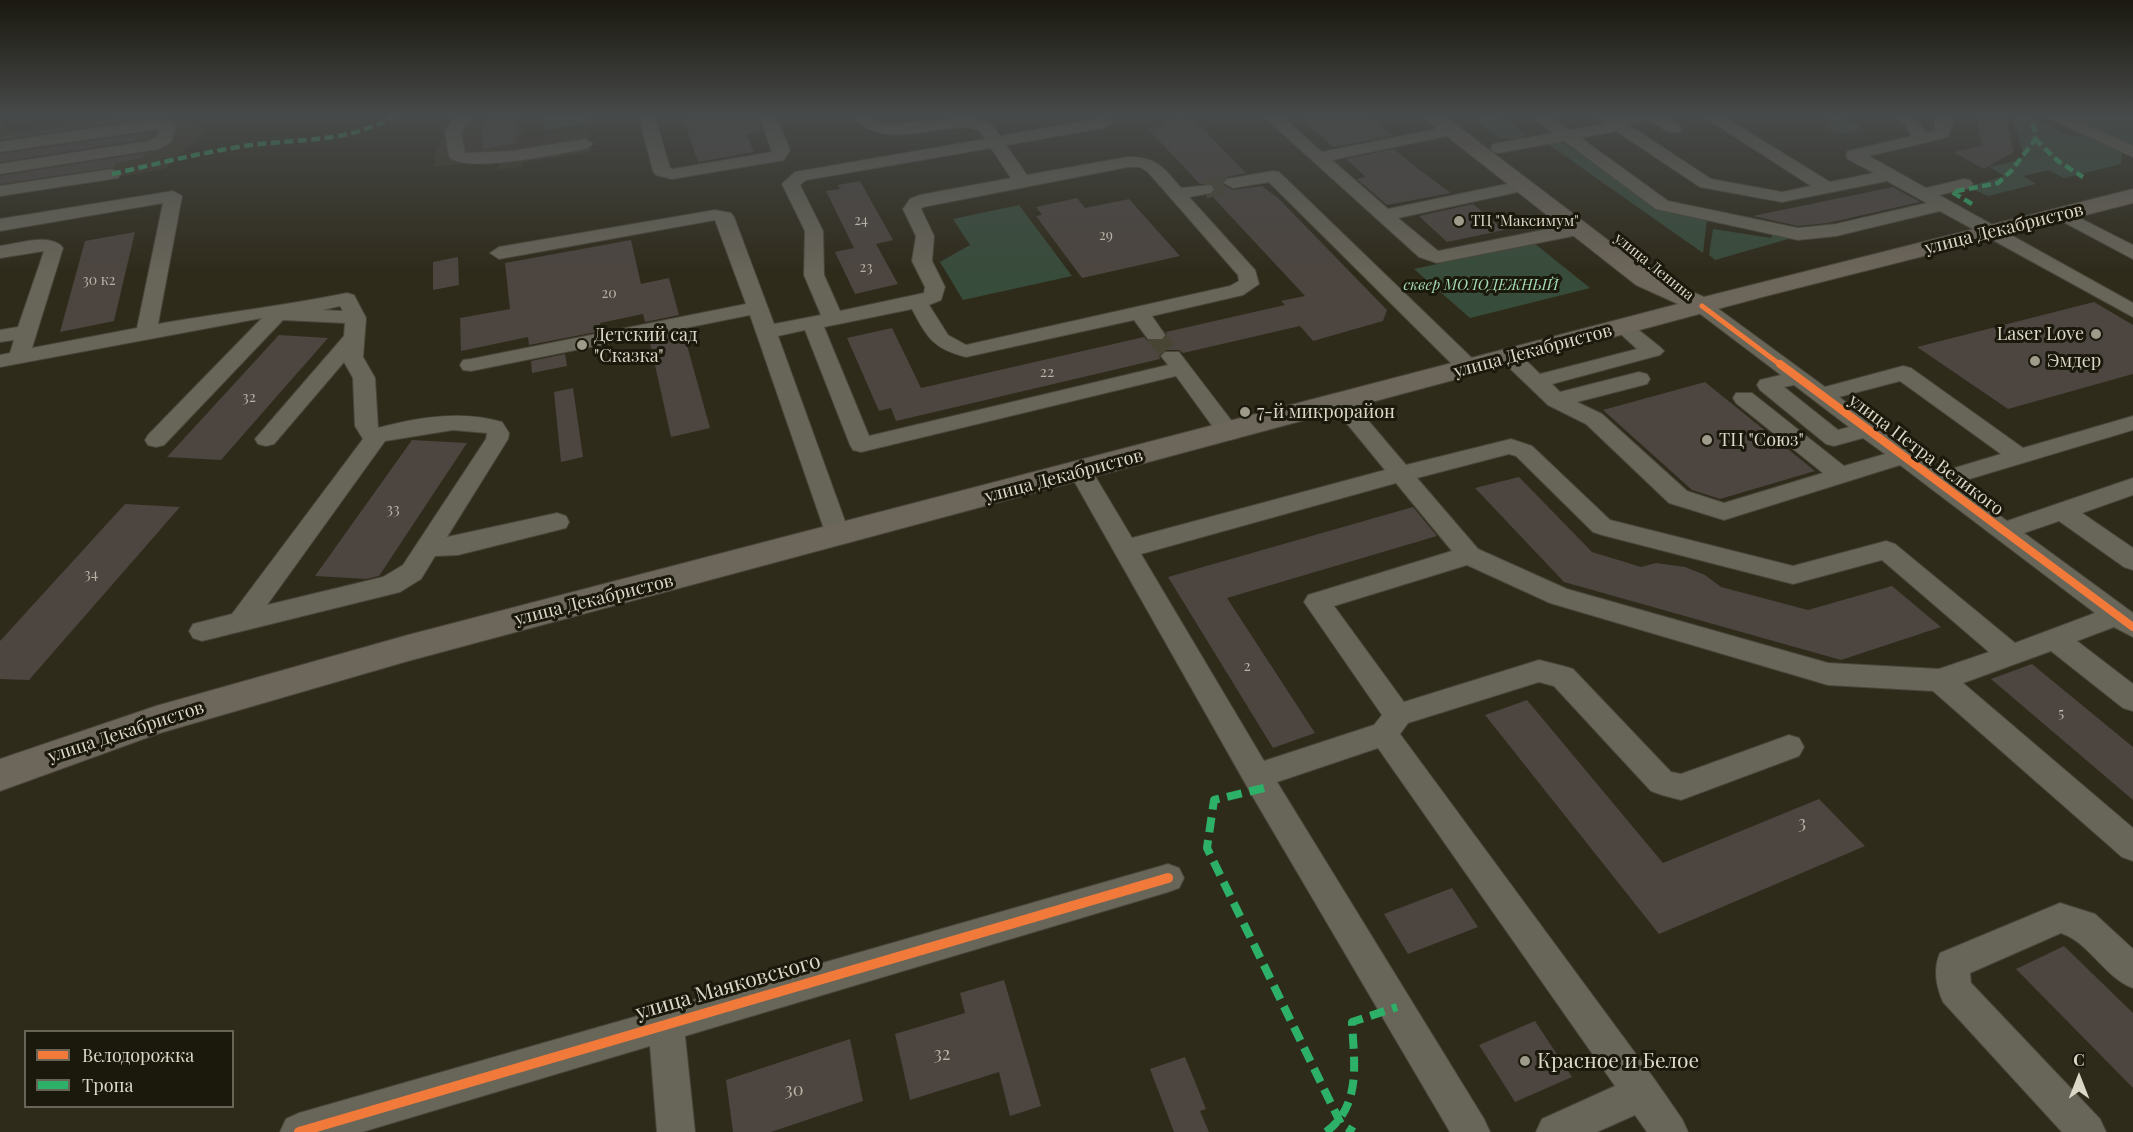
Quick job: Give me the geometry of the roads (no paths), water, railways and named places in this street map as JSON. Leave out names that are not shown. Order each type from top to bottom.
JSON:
[{"type":"main road","name":"улица Ленина","points":[[1501,168],[1521,186],[1645,280],[1702,306]]},
{"type":"main road","name":"улица Ленина","points":[[1525,168],[1668,275],[1702,306]]},
{"type":"main road","name":"улица Декабристов","points":[[0,775],[167,717],[408,648],[1229,433],[1702,306],[2133,196]]},
{"type":"street","points":[[661,168],[662,171],[672,174],[708,168]]},
{"type":"street","points":[[848,168],[794,179],[791,184],[814,231],[814,275],[822,321],[861,445],[1176,362],[1229,433]]},
{"type":"street","points":[[1013,168],[1022,180]]},
{"type":"street","points":[[766,332],[918,302],[934,296],[935,287],[922,261],[925,236],[912,209],[916,203],[926,199],[1094,168]]},
{"type":"street","points":[[918,302],[941,342],[950,348],[966,351],[1236,291],[1249,284],[1248,274],[1154,168]]},
{"type":"street","points":[[1330,168],[1425,253],[1437,257],[1578,229]]},
{"type":"street","points":[[1612,168],[1662,205],[1798,234],[1836,230],[1942,205]]},
{"type":"street","points":[[1691,168],[1706,183],[1782,197],[1890,176]]},
{"type":"street","points":[[1794,168],[1827,188]]},
{"type":"street","points":[[1876,168],[2133,311]]},
{"type":"street","points":[[0,191],[112,174]]},
{"type":"street","points":[[1233,183],[1273,176],[1468,368]]},
{"type":"street","points":[[1923,194],[1964,184]]},
{"type":"street","points":[[1382,216],[1521,186]]},
{"type":"street","points":[[1177,195],[1204,189]]},
{"type":"street","points":[[0,225],[173,196],[146,332]]},
{"type":"street","points":[[2062,214],[2133,253]]},
{"type":"street","points":[[499,253],[697,218],[725,217],[838,535]]},
{"type":"street","points":[[0,252],[45,245],[54,248],[28,332],[10,359]]},
{"type":"street","name":"улица Петра Великого","points":[[1702,306],[2125,621]]},
{"type":"street","points":[[471,365],[757,308]]},
{"type":"street","points":[[1139,312],[1155,335]]},
{"type":"street","points":[[10,359],[247,313],[278,313],[355,327]]},
{"type":"street","points":[[156,440],[278,313]]},
{"type":"street","points":[[202,631],[391,585],[412,572],[497,439],[498,433],[487,424],[478,423],[411,427],[377,436],[370,433],[366,426],[364,378],[352,357],[355,327]]},
{"type":"street","points":[[266,439],[355,327]]},
{"type":"street","points":[[1536,382],[1653,351],[1623,327]]},
{"type":"street","points":[[0,336],[28,332]]},
{"type":"street","points":[[1509,357],[1556,400],[1594,419],[1678,497],[1724,512],[1904,456]]},
{"type":"street","points":[[1821,395],[1903,374],[2019,456]]},
{"type":"street","points":[[1798,377],[1768,386],[1833,439],[1867,429]]},
{"type":"street","points":[[1556,400],[1639,379]]},
{"type":"street","points":[[1743,398],[1840,476]]},
{"type":"street","points":[[1341,403],[1469,555],[1559,596],[1828,674],[1940,680],[2055,639],[2125,621]]},
{"type":"street","points":[[1937,481],[2133,423]]},
{"type":"street","points":[[241,621],[377,436]]},
{"type":"street","points":[[1126,549],[1511,446],[1524,451],[1602,526],[1793,575],[1886,550],[2011,655]]},
{"type":"street","points":[[1081,472],[1257,776],[1471,1132]]},
{"type":"street","points":[[2004,531],[2133,486]]},
{"type":"street","points":[[2062,511],[2133,561]]},
{"type":"street","points":[[428,547],[458,546],[557,522]]},
{"type":"street","points":[[1469,555],[1317,602],[1391,724],[1670,1132]]},
{"type":"street","points":[[2055,639],[2133,700]]},
{"type":"street","points":[[1257,776],[1391,724],[1539,671],[1563,677],[1662,782],[1681,787],[1789,747]]},
{"type":"street","points":[[1940,680],[2133,848]]},
{"type":"street","name":"улица Маяковского","points":[[298,1132],[1168,878]]},
{"type":"street","points":[[2087,1132],[1955,990],[1952,964],[2060,918],[2083,925],[2133,972]]},
{"type":"street","points":[[666,1024],[676,1132]]},
{"type":"street","points":[[1555,1132],[1642,1094]]},
{"type":"tunnel","points":[[1205,189],[1233,183]]},
{"type":"tunnel","points":[[1155,335],[1171,356]]},
{"type":"place","name":"ТЦ \"Максимум\"","points":[[1459,221]]},
{"type":"place","name":"Laser Love","points":[[2096,334]]},
{"type":"place","name":"Детский сад \"Сказка\"","points":[[582,345]]},
{"type":"place","name":"Эмдер","points":[[2035,361]]},
{"type":"place","name":"7-й микрорайон","points":[[1245,412]]},
{"type":"place","name":"ТЦ \"Союз\"","points":[[1707,440]]},
{"type":"place","name":"Красное и Белое","points":[[1525,1061]]},
{"type":"park label","name":"сквер МОЛОДЕЖНЫЙ","points":[[1481,285]]}]
